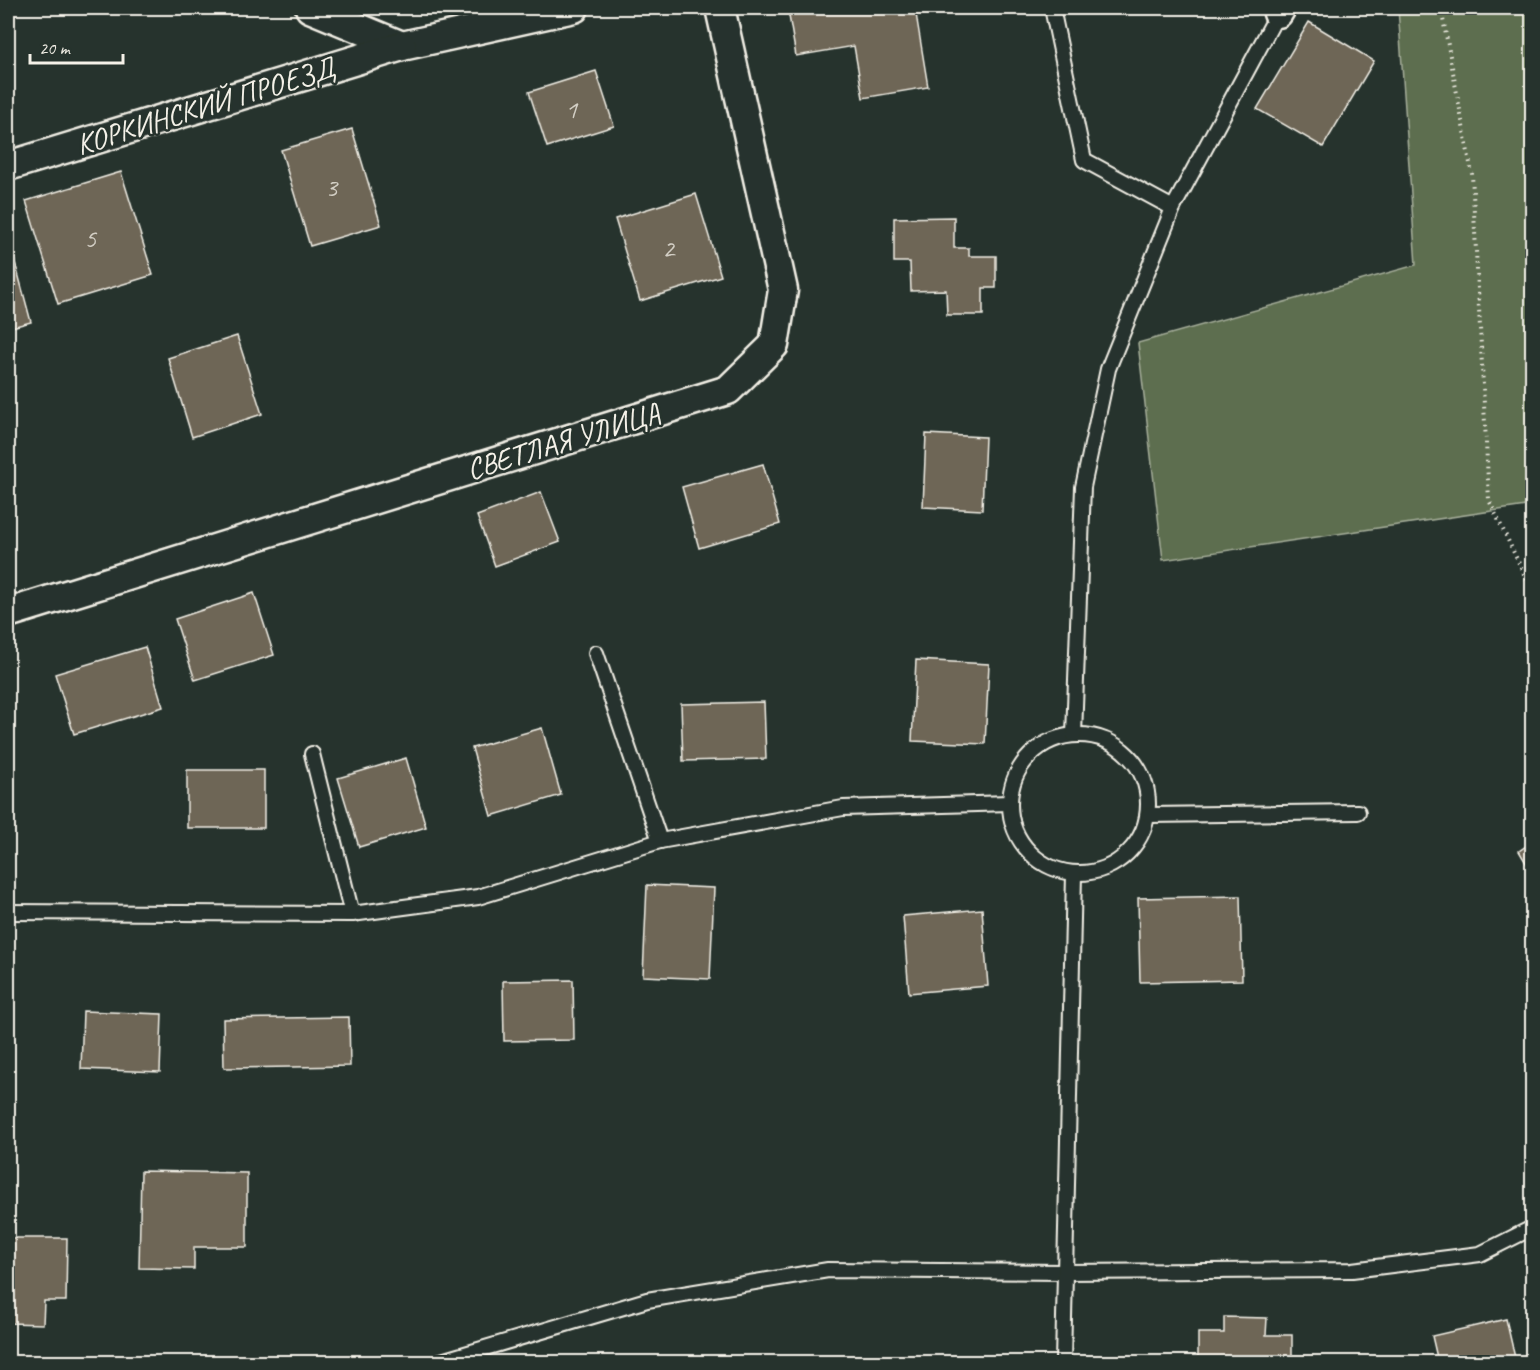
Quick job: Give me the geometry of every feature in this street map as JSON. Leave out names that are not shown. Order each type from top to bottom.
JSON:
[{"type":"street","points":[[310,8],[402,46]]},
{"type":"street","name":"КОРКИНСКИЙ ПРОЕЗД","points":[[8,166],[402,46],[574,8]]},
{"type":"street","name":"СВЕТЛАЯ УЛИЦА","points":[[8,613],[728,390],[774,345],[783,290],[720,8]]},
{"type":"lane","points":[[1052,8],[1084,160],[1173,208]]},
{"type":"lane","points":[[1074,735],[1083,487],[1108,369],[1173,208],[1280,10]]},
{"type":"lane","points":[[596,653],[660,841]]},
{"type":"lane","points":[[1074,735],[1095,736],[1114,744],[1130,757],[1142,774],[1149,794],[1149,815],[1142,835],[1130,852],[1114,865],[1095,872],[1074,874],[1053,869],[1028,851],[1012,824],[1010,803],[1013,782],[1022,764],[1036,749],[1054,740],[1074,735]]},
{"type":"lane","points":[[312,754],[352,914]]},
{"type":"lane","points":[[8,912],[352,914],[478,897],[660,841],[843,808],[1010,803]]},
{"type":"lane","points":[[1149,815],[1358,812]]},
{"type":"lane","points":[[1063,1362],[1074,874]]},
{"type":"lane","points":[[438,1362],[646,1300],[828,1270],[1064,1272],[1352,1270],[1480,1254],[1533,1228]]},
{"type":"path","points":[[1441,8],[1472,174],[1489,500],[1533,591]]},
{"type":"green space","points":[[1398,8],[1532,8],[1532,505],[1163,560],[1138,343],[1416,265]]},
{"type":"building","points":[[915,8],[928,87],[863,98],[854,46],[796,56],[788,10]]},
{"type":"building","points":[[1309,22],[1374,61],[1323,147],[1257,109]]},
{"type":"building","points":[[596,71],[614,126],[547,147],[529,92]]},
{"type":"building","points":[[352,129],[381,225],[310,246],[281,150]]},
{"type":"building","points":[[121,172],[153,275],[58,304],[26,201]]},
{"type":"building","points":[[696,194],[721,276],[640,301],[615,219]]},
{"type":"building","points":[[954,217],[954,248],[969,248],[969,256],[996,256],[996,288],[983,288],[983,315],[947,315],[946,290],[911,291],[910,262],[894,262],[894,218]]},
{"type":"building","points":[[8,236],[31,322],[8,328]]},
{"type":"building","points":[[237,336],[262,414],[192,437],[168,358]]},
{"type":"building","points":[[926,434],[985,437],[982,510],[923,507]]},
{"type":"building","points":[[763,464],[780,524],[699,548],[682,487]]},
{"type":"building","points":[[541,492],[560,542],[495,566],[477,516]]},
{"type":"building","points":[[254,593],[274,655],[195,680],[175,619]]},
{"type":"building","points":[[145,647],[163,707],[74,734],[55,674]]},
{"type":"building","points":[[916,660],[989,664],[985,744],[912,741]]},
{"type":"building","points":[[764,702],[766,759],[683,761],[681,704]]},
{"type":"building","points":[[542,728],[561,795],[491,816],[472,748]]},
{"type":"building","points":[[406,758],[426,827],[359,847],[338,778]]},
{"type":"building","points":[[187,770],[264,770],[264,828],[187,828]]},
{"type":"building","points":[[1532,842],[1532,873],[1519,851]]},
{"type":"building","points":[[647,885],[714,888],[710,979],[643,976]]},
{"type":"building","points":[[1240,896],[1242,980],[1140,982],[1138,898]]},
{"type":"building","points":[[982,909],[988,986],[909,993],[903,916]]},
{"type":"building","points":[[573,980],[574,1040],[504,1041],[503,981]]},
{"type":"building","points":[[83,1011],[162,1014],[160,1072],[81,1069]]},
{"type":"building","points":[[349,1017],[350,1066],[224,1068],[223,1019]]},
{"type":"building","points":[[141,1171],[247,1173],[247,1247],[194,1247],[194,1269],[139,1268]]},
{"type":"building","points":[[8,1238],[67,1238],[66,1301],[44,1301],[43,1324],[8,1323]]},
{"type":"building","points":[[1224,1317],[1267,1318],[1266,1335],[1292,1335],[1292,1362],[1198,1362],[1198,1333],[1224,1333]]},
{"type":"building","points":[[1506,1319],[1516,1362],[1438,1362],[1432,1336]]}]
